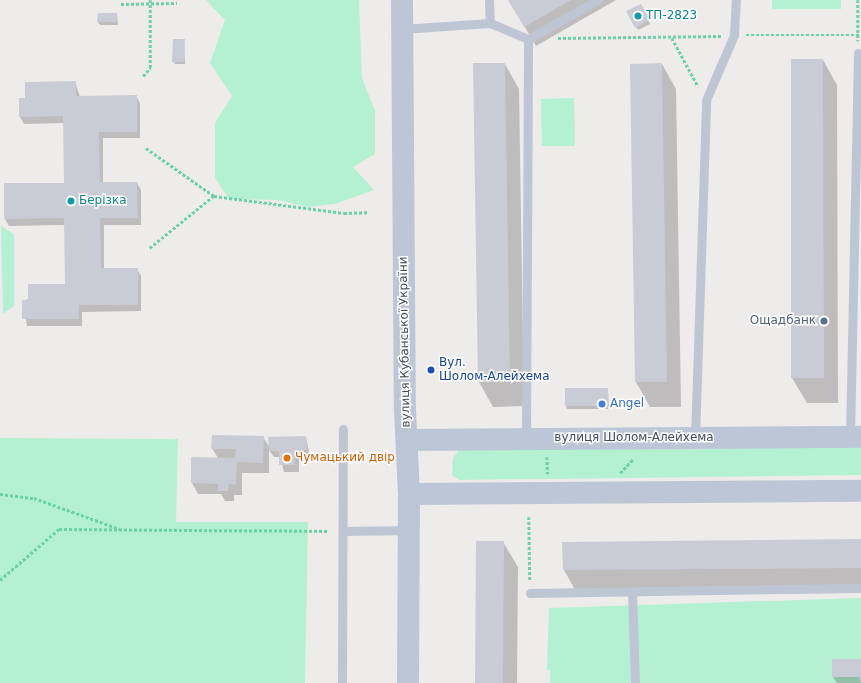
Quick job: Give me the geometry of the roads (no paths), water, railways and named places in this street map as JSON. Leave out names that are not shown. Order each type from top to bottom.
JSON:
[{"type":"street","name":"вулиця Кубанської України","points":[[402,0],[407,440],[409,494],[408,683]]},
{"type":"street","name":"вулиця Шолом-Алейхема","points":[[407,440],[855,437]]},
{"type":"street","points":[[409,494],[861,491]]},
{"type":"lane","points":[[489,0],[490,23]]},
{"type":"lane","points":[[528,39],[598,0]]},
{"type":"lane","points":[[695,438],[706,100],[734,35],[736,0]]},
{"type":"lane","points":[[402,29],[490,23],[528,39]]},
{"type":"lane","points":[[528,39],[537,439]]},
{"type":"lane","points":[[855,437],[858,53]]},
{"type":"lane","points":[[342,683],[344,531],[343,429]]},
{"type":"lane","points":[[344,531],[409,530]]},
{"type":"lane","points":[[530,593],[861,588]]},
{"type":"lane","points":[[632,592],[635,683]]},
{"type":"place","name":"ТП-2823","points":[[638,16]]},
{"type":"place","name":"Берізка","points":[[71,201]]},
{"type":"place","name":"Ощадбанк","points":[[824,321]]},
{"type":"place","name":"Вул. Шолом-Алейхема","points":[[431,370]]},
{"type":"place","name":"Angel","points":[[602,404]]},
{"type":"place","name":"Чумацький двір","points":[[287,458]]}]
